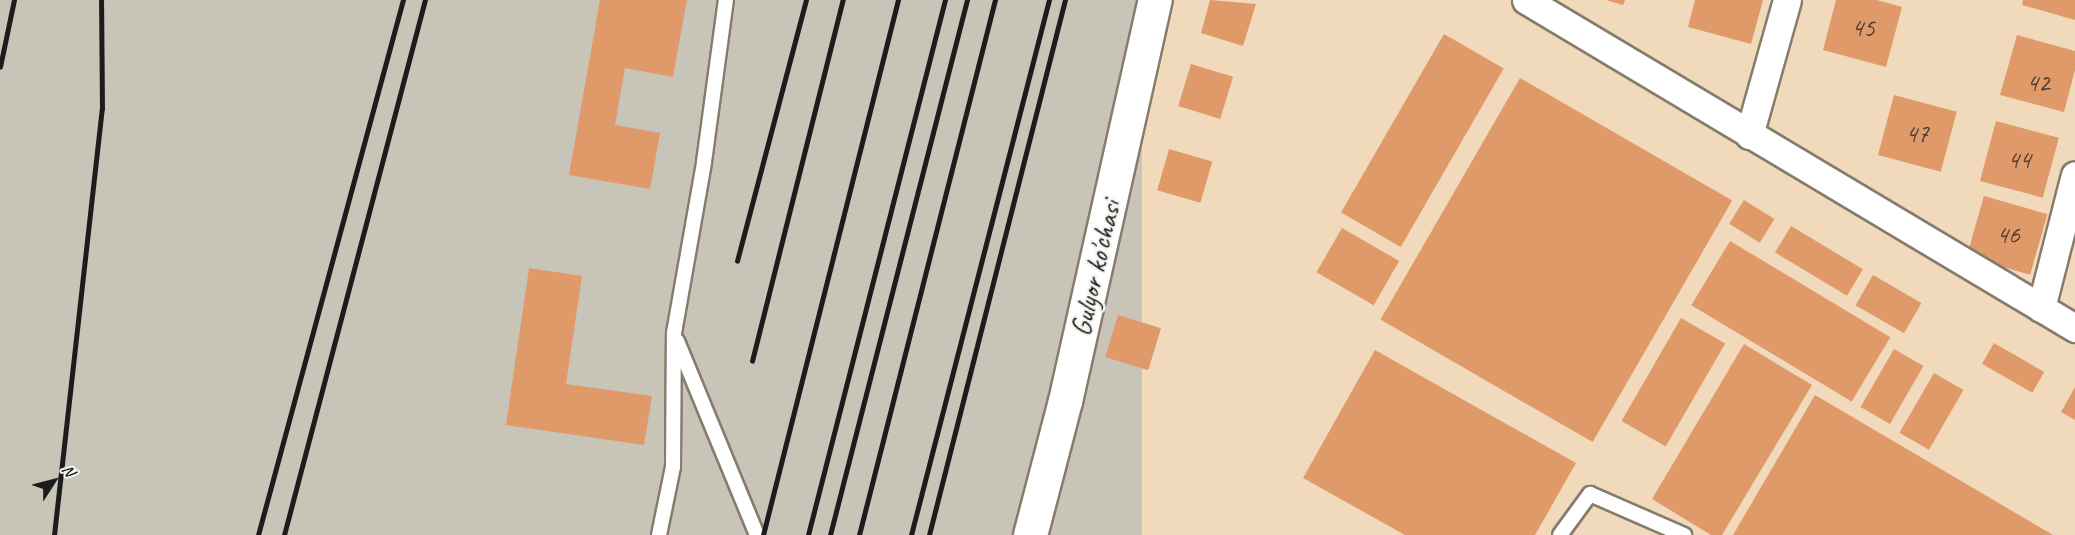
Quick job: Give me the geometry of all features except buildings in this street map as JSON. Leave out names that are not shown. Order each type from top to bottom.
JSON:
[{"type":"street","name":"Gulyor ko'chasi","points":[[1030,535],[1068,390],[1155,0]]},
{"type":"street","points":[[1527,0],[1749,135],[2075,328]]},
{"type":"street","points":[[1749,135],[1787,0]]},
{"type":"street","points":[[2041,308],[2075,175]]},
{"type":"lane","points":[[659,535],[673,467],[674,333],[704,162],[726,0]]},
{"type":"lane","points":[[674,333],[757,535]]},
{"type":"lane","points":[[1560,535],[1590,494],[1684,535]]},
{"type":"shaded area","points":[[0,0],[1142,0],[1142,535],[0,535]]},
{"type":"railway","points":[[0,67],[14,0]]},
{"type":"railway","points":[[54,535],[102,109],[101,0]]},
{"type":"railway","points":[[258,535],[403,0]]},
{"type":"railway","points":[[284,535],[425,0]]},
{"type":"railway","points":[[737,261],[806,0]]},
{"type":"railway","points":[[752,361],[843,0]]},
{"type":"railway","points":[[763,535],[898,0]]},
{"type":"railway","points":[[808,535],[945,0]]},
{"type":"railway","points":[[830,535],[967,0]]},
{"type":"railway","points":[[859,535],[995,0]]},
{"type":"railway","points":[[911,535],[1049,0]]},
{"type":"railway","points":[[929,535],[1065,0]]}]
